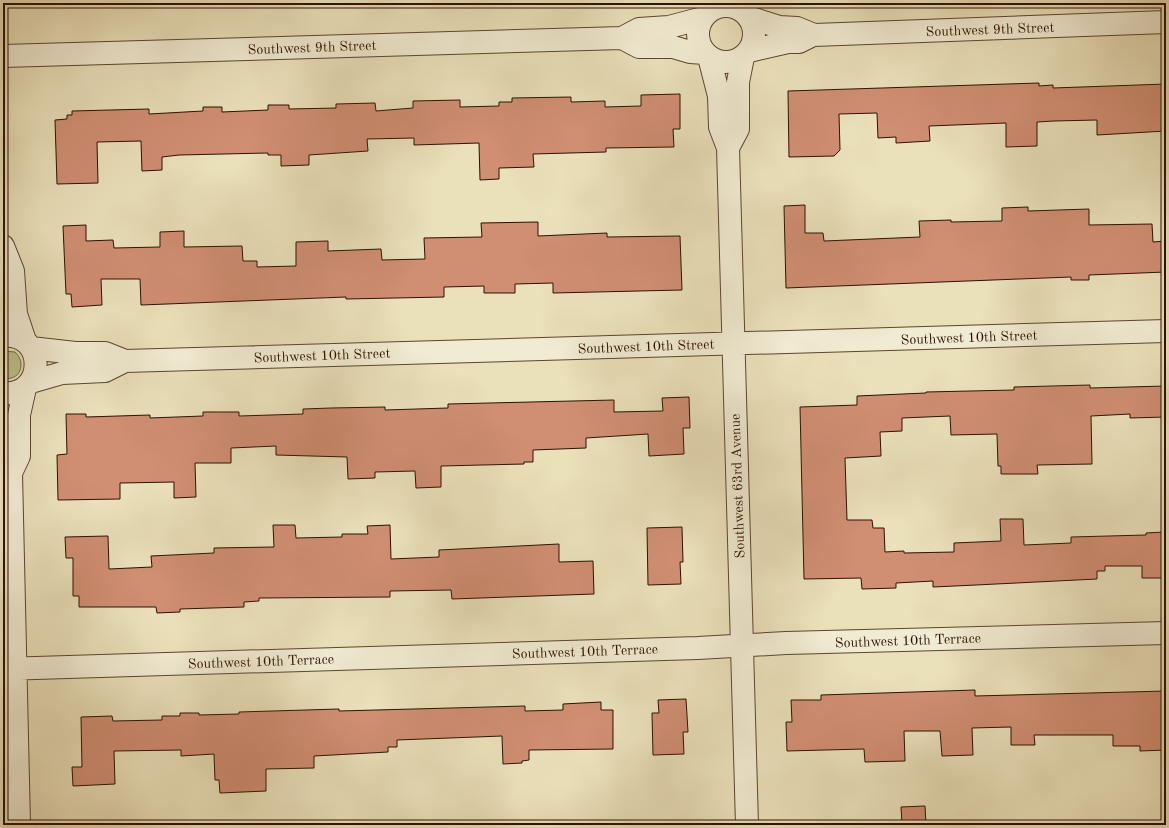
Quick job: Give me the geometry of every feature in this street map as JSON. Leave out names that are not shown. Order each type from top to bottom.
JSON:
[{"type":"street","points":[[728,6],[745,11],[752,24],[755,34],[753,43],[746,54],[726,62],[717,61],[707,54],[699,42],[698,34],[700,24],[707,11],[714,8],[728,6]]},
{"type":"street","name":"Southwest 9th Street","points":[[3,56],[622,38],[639,29],[669,27],[707,11]]},
{"type":"street","name":"Southwest 9th Street","points":[[745,11],[779,26],[797,28],[814,34],[1166,22]]},
{"type":"street","name":"Southwest 9th Street","points":[[746,54],[788,42],[799,42],[814,34]]},
{"type":"street","name":"Southwest 9th Street","points":[[622,38],[639,46],[673,46],[690,52],[707,54]]},
{"type":"street","name":"Southwest 63rd Avenue","points":[[707,54],[719,96],[720,127],[728,148],[747,825]]},
{"type":"street","name":"Southwest 63rd Avenue","points":[[728,148],[738,129],[738,82],[746,54]]},
{"type":"street","points":[[3,234],[3,247],[13,271],[16,314],[28,345],[35,356],[36,365],[19,415],[19,456],[7,465],[9,669],[19,825]]},
{"type":"street","name":"Southwest 10th Street","points":[[3,336],[18,338],[28,345],[75,354],[105,353],[125,361],[1166,331]]},
{"type":"street","name":"Southwest 10th Street","points":[[3,393],[17,392],[28,385],[62,373],[105,371],[125,361]]},
{"type":"street","name":"Southwest 10th Terrace","points":[[9,669],[1166,633]]},
{"type":"green space","points":[[3,351],[15,352],[19,356],[21,361],[20,371],[14,377],[3,378]]},
{"type":"building","points":[[1039,83],[1039,86],[1053,85],[1053,88],[1166,84],[1166,131],[1097,135],[1097,120],[1037,122],[1037,146],[1006,147],[1006,123],[929,126],[930,141],[896,143],[896,137],[878,138],[877,113],[839,114],[840,150],[834,156],[789,157],[788,91]]},
{"type":"building","points":[[680,94],[680,129],[673,129],[674,147],[606,148],[606,152],[533,154],[534,167],[499,168],[499,179],[480,180],[479,143],[414,145],[414,138],[367,139],[368,151],[309,155],[309,165],[281,166],[281,155],[268,155],[268,153],[179,155],[162,157],[162,170],[142,171],[141,141],[97,142],[98,183],[57,184],[55,120],[67,119],[67,115],[72,115],[72,111],[149,109],[149,114],[203,111],[203,107],[222,107],[222,112],[268,110],[268,105],[289,105],[289,109],[336,108],[336,104],[375,103],[376,111],[413,108],[413,101],[460,100],[460,107],[499,106],[499,102],[512,102],[512,98],[571,97],[571,102],[605,101],[605,107],[641,106],[641,95]]},
{"type":"building","points":[[805,205],[805,233],[823,233],[824,241],[920,237],[919,221],[1002,221],[1002,208],[1028,207],[1028,211],[1089,209],[1089,225],[1152,224],[1153,242],[1166,241],[1166,272],[1089,275],[1089,280],[1071,280],[1071,277],[786,288],[784,206]]},
{"type":"building","points":[[538,222],[538,236],[607,233],[607,237],[680,236],[682,290],[553,293],[553,283],[515,284],[515,293],[484,293],[484,286],[444,287],[444,297],[346,299],[346,297],[141,305],[140,279],[101,279],[102,305],[72,307],[71,294],[66,294],[63,226],[86,225],[86,241],[113,240],[114,248],[160,247],[160,232],[184,231],[184,247],[242,246],[243,261],[257,261],[257,267],[296,266],[296,242],[328,241],[328,251],[381,249],[382,260],[425,259],[424,238],[482,237],[481,223]]},
{"type":"building","points":[[1090,385],[1090,388],[1166,386],[1166,417],[1130,418],[1130,414],[1091,416],[1092,464],[1037,465],[1038,474],[1001,474],[1001,466],[998,466],[997,434],[951,435],[950,416],[902,418],[902,431],[880,432],[881,456],[845,458],[847,520],[872,520],[873,528],[884,528],[885,552],[904,551],[904,553],[954,552],[954,543],[1001,541],[1000,519],[1023,519],[1024,545],[1071,543],[1071,537],[1146,535],[1146,533],[1164,532],[1164,542],[1166,542],[1166,578],[1142,578],[1142,566],[1105,566],[1105,571],[1097,571],[1097,579],[933,587],[933,581],[896,583],[896,588],[862,589],[861,578],[804,579],[800,407],[857,405],[857,396],[926,392],[1014,390],[1014,387]]},
{"type":"building","points":[[689,397],[690,428],[683,428],[684,454],[649,456],[648,434],[586,438],[586,448],[533,450],[533,462],[524,462],[524,464],[441,466],[441,487],[416,488],[415,471],[375,472],[375,478],[348,479],[347,457],[276,455],[276,446],[231,448],[231,463],[195,463],[196,497],[174,498],[174,482],[120,483],[120,499],[58,500],[57,455],[67,454],[66,414],[86,414],[86,417],[150,415],[150,418],[203,416],[203,412],[239,412],[239,416],[303,414],[303,409],[385,407],[385,410],[448,408],[448,404],[614,400],[614,412],[663,411],[662,398]]},
{"type":"building","points":[[273,525],[295,525],[296,538],[342,537],[342,534],[368,534],[367,526],[390,525],[391,559],[439,557],[439,550],[559,544],[559,562],[593,561],[594,594],[452,599],[451,590],[390,591],[390,597],[259,598],[259,601],[244,602],[244,607],[180,609],[180,612],[157,613],[156,607],[79,607],[79,596],[73,596],[73,558],[66,558],[65,537],[108,536],[109,569],[152,567],[151,556],[214,553],[214,548],[274,547]]},
{"type":"building","points":[[682,527],[683,562],[680,562],[681,584],[648,585],[647,528]]},
{"type":"building","points":[[975,690],[975,696],[1166,691],[1166,750],[1140,751],[1140,746],[1113,746],[1113,735],[1034,735],[1035,745],[1011,745],[1011,727],[972,728],[973,755],[942,756],[940,731],[904,731],[905,761],[865,762],[864,749],[787,751],[786,722],[792,722],[791,700],[821,700],[821,695]]},
{"type":"building","points":[[686,699],[688,732],[683,732],[684,754],[653,755],[652,713],[659,713],[658,700]]},
{"type":"building","points":[[601,702],[601,710],[613,710],[613,749],[529,750],[529,760],[522,761],[522,763],[503,764],[502,736],[397,740],[397,747],[388,747],[388,752],[314,756],[314,768],[266,769],[266,791],[220,793],[219,780],[215,780],[214,754],[181,756],[181,750],[114,751],[115,784],[73,786],[72,767],[82,767],[81,717],[112,716],[113,721],[162,720],[162,716],[180,716],[180,713],[199,713],[199,715],[239,714],[239,712],[339,709],[339,711],[525,706],[525,711],[563,710],[563,704]]},
{"type":"building","points":[[925,806],[926,825],[902,825],[901,807]]}]
